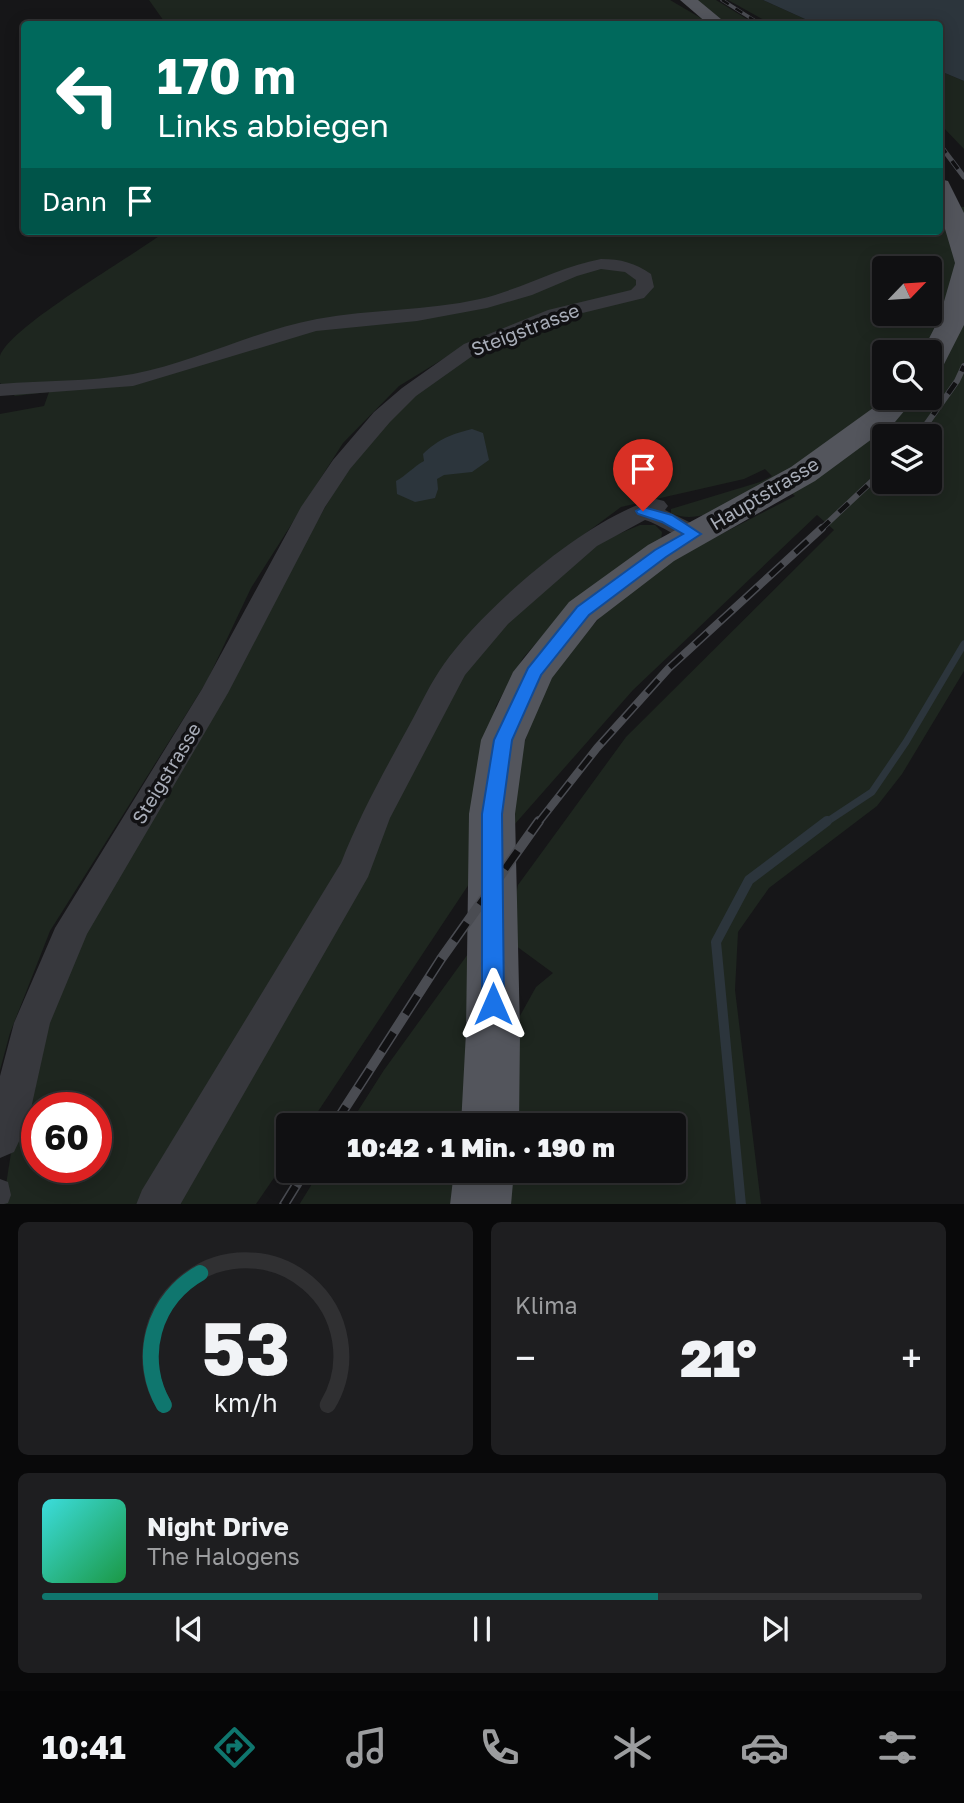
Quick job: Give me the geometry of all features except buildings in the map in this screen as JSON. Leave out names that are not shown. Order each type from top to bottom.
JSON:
[{"type":"main road","points":[[688,0],[714,21]]},
{"type":"main road","points":[[943,193],[956,222],[964,258]]},
{"type":"main road","points":[[942,342],[954,319],[964,268]]},
{"type":"main road","name":"Hauptstrasse","points":[[490,1113],[493,1032],[492,814],[503,740],[534,672],[583,611],[661,553],[803,474],[889,410]]},
{"type":"main road","points":[[480,1204],[483,1183]]},
{"type":"street","name":"Steigstrasse","points":[[0,1138],[8,1122],[32,1023],[72,928],[214,693],[313,507],[341,465],[382,416],[409,392],[471,348],[555,314],[637,295],[645,287],[645,278],[638,272],[616,265],[586,266],[542,285],[478,305],[434,314],[327,323],[293,330],[133,379],[86,386],[10,389]]},
{"type":"street","points":[[158,1204],[356,867],[374,818],[454,670],[499,618],[588,541],[650,509],[694,534]]},
{"type":"shaded area","points":[[149,0],[670,0],[706,21],[164,21]]},
{"type":"shaded area","points":[[696,0],[716,0],[750,21],[722,21]]},
{"type":"shaded area","points":[[728,0],[763,0],[809,21],[766,21]]},
{"type":"shaded area","points":[[763,0],[964,0],[964,81],[943,72],[943,21],[809,21]]},
{"type":"shaded area","points":[[943,72],[964,81],[964,149],[943,127]]},
{"type":"shaded area","points":[[943,205],[964,207],[964,671],[902,774],[877,806],[769,888],[738,932],[735,990],[761,1204],[501,1204],[505,1183],[686,1183],[686,1113],[511,1113],[516,1023],[536,987],[553,973],[508,940],[518,885],[626,737],[834,530],[817,515],[633,690],[514,825],[514,772],[546,681],[604,613],[673,559],[795,496],[774,477],[738,500],[711,513],[684,517],[671,513],[671,509],[760,482],[772,476],[765,469],[744,479],[621,507],[535,571],[489,614],[344,864],[139,1204],[3,1204],[21,1104],[21,1183],[112,1183],[112,1092],[24,1092],[37,1031],[85,917],[361,446],[466,345],[399,386],[343,443],[251,588],[207,681],[50,931],[10,1033],[0,1070],[0,414],[44,406],[49,392],[15,396],[0,383],[0,356],[26,327],[160,235],[943,235]]},
{"type":"shaded area","points":[[472,429],[483,433],[489,460],[472,472],[444,475],[437,479],[435,498],[415,502],[397,494],[396,481],[424,461],[423,454],[434,444]]},
{"type":"shaded area","points":[[640,525],[655,525],[662,532],[661,540],[573,601],[523,658],[496,706],[474,790],[473,878],[317,1113],[276,1113],[276,1175],[256,1204],[175,1204],[388,817],[463,675],[507,622],[597,543]]},
{"type":"shaded area","points":[[473,947],[474,993],[467,1113],[357,1113],[384,1070]]},
{"type":"shaded area","points":[[313,1183],[456,1183],[452,1204],[300,1204]]},
{"type":"waterway","points":[[825,823],[872,792],[906,742],[964,644]]},
{"type":"waterway","points":[[741,1204],[716,942],[749,880],[827,821]]},
{"type":"railway","points":[[722,0],[755,21]]},
{"type":"railway","points":[[943,149],[964,177]]},
{"type":"railway","points":[[927,424],[957,381],[964,366]]},
{"type":"railway","points":[[820,530],[872,481]]},
{"type":"railway","points":[[538,823],[597,748],[669,668],[822,528]]},
{"type":"railway","points":[[342,1113],[441,959],[539,821]]},
{"type":"railway","points":[[285,1204],[298,1183]]},
{"type":"route","points":[[493,1004],[492,814],[503,740],[534,672],[583,611],[661,553],[694,534],[667,519],[643,511]]}]
